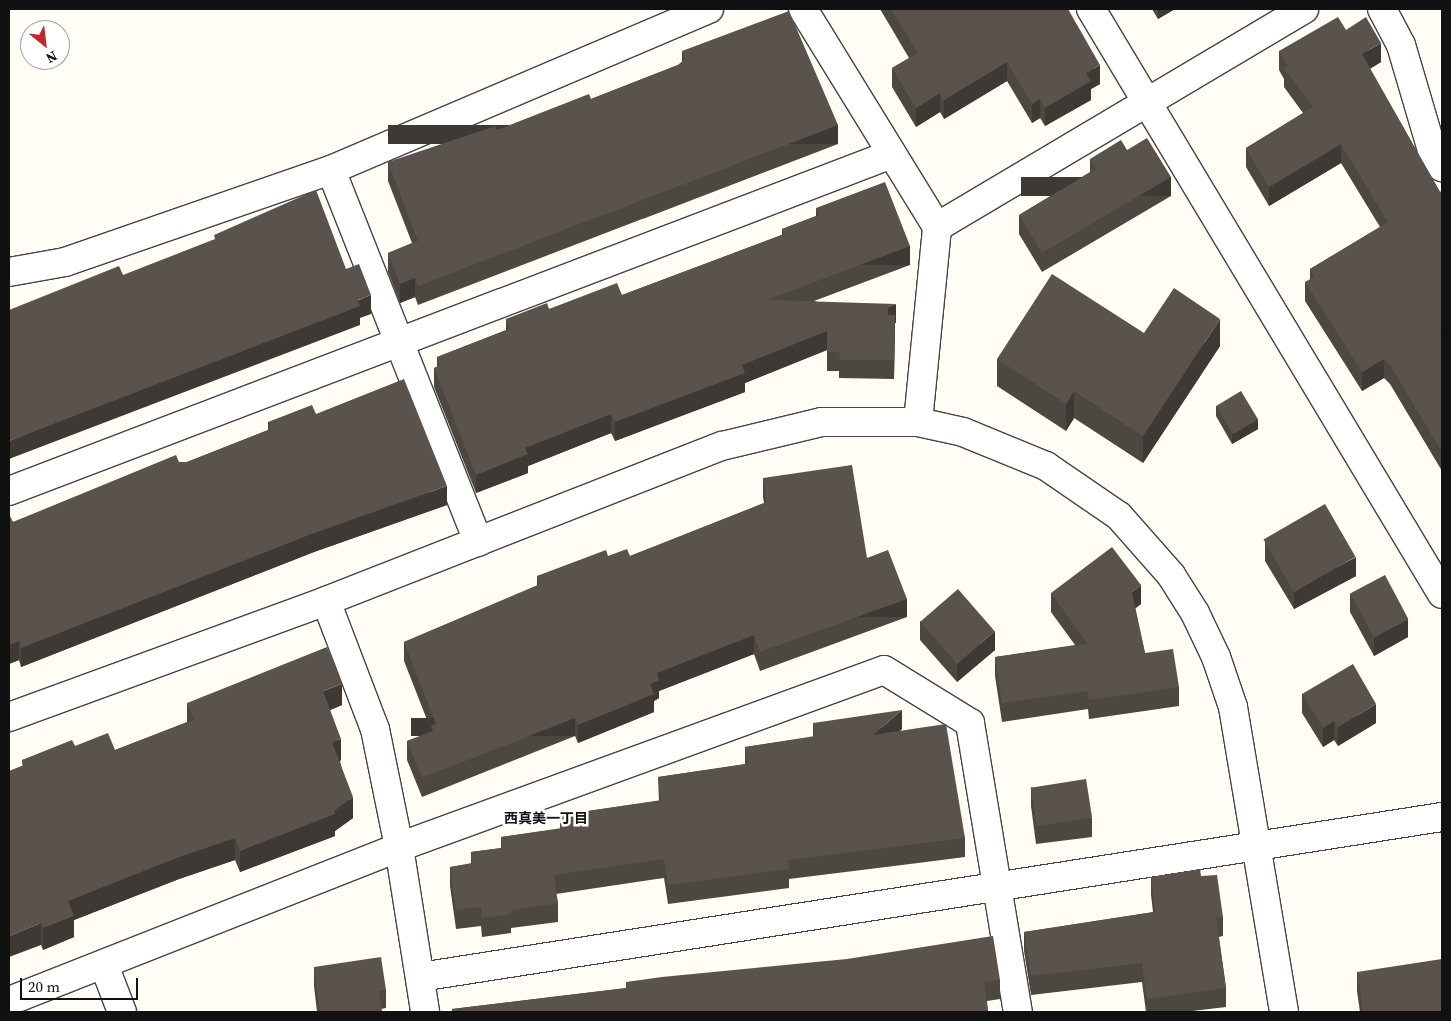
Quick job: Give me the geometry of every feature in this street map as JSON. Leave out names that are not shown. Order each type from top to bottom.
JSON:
[{"type":"street","points":[[9,272],[65,262],[331,170],[709,9]]},
{"type":"street","points":[[803,9],[937,227],[918,422]]},
{"type":"street","points":[[1091,9],[1442,594]]},
{"type":"street","points":[[937,227],[1145,101],[1304,9]]},
{"type":"street","points":[[1382,9],[1401,45],[1432,150],[1442,167]]},
{"type":"street","points":[[9,491],[399,344],[892,154]]},
{"type":"street","points":[[331,170],[478,542]]},
{"type":"street","points":[[9,717],[326,601],[722,446],[774,431],[822,422],[918,422],[1013,449],[1076,484],[1119,516],[1171,576],[1216,656],[1233,707],[1259,848],[1284,1012]]},
{"type":"street","points":[[326,601],[374,730],[399,847],[425,1012]]},
{"type":"street","points":[[9,1001],[399,847],[884,670],[970,723],[1000,889],[1018,1012]]},
{"type":"street","points":[[420,977],[1000,889],[1259,848],[1442,816]]},
{"type":"street","points":[[104,965],[122,1012]]},
{"type":"building","points":[[891,9],[1068,9],[1100,65],[1086,73],[1091,81],[1045,108],[1040,99],[1032,104],[1007,62],[944,100],[940,93],[916,108],[892,68],[918,53]]},
{"type":"building","points":[[789,11],[838,125],[418,286],[415,278],[400,284],[388,253],[418,241],[388,162],[495,126],[497,130],[589,94],[591,99],[678,65],[685,59],[682,51]]},
{"type":"building","points":[[1338,17],[1346,30],[1366,17],[1381,43],[1362,54],[1440,192],[1442,191],[1442,333],[1440,334],[1442,338],[1442,452],[1390,365],[1384,359],[1362,372],[1305,282],[1314,277],[1310,269],[1388,222],[1341,144],[1269,187],[1246,148],[1313,107],[1284,68],[1288,66],[1279,51]]},
{"type":"building","points":[[1147,138],[1171,177],[1042,253],[1019,215],[1096,169],[1090,159],[1121,140],[1127,150]]},
{"type":"building","points":[[885,182],[910,246],[767,300],[896,304],[888,307],[888,315],[895,315],[894,360],[839,360],[840,352],[827,352],[827,331],[742,365],[745,373],[615,422],[611,414],[525,448],[528,454],[476,475],[434,368],[440,365],[437,357],[510,329],[506,319],[547,303],[549,309],[617,283],[622,295],[784,234],[782,229],[819,215],[816,208]]},
{"type":"building","points":[[316,190],[346,269],[359,264],[371,295],[358,300],[360,306],[9,441],[9,310],[119,266],[123,275],[215,239],[214,235]]},
{"type":"building","points":[[1052,274],[1144,333],[1174,288],[1220,319],[1143,436],[1074,391],[1066,404],[997,359]]},
{"type":"building","points":[[404,379],[447,486],[314,533],[21,648],[19,641],[9,645],[9,516],[13,522],[176,455],[179,462],[187,462],[271,429],[268,422],[312,405],[316,414]]},
{"type":"building","points":[[1241,391],[1258,419],[1233,434],[1216,406]]},
{"type":"building","points":[[852,465],[867,558],[888,550],[907,599],[760,652],[754,635],[657,673],[659,680],[650,684],[654,694],[578,725],[575,718],[422,778],[407,741],[433,731],[431,726],[436,724],[404,642],[540,584],[537,576],[606,550],[608,556],[627,549],[630,556],[767,502],[763,478]]},
{"type":"building","points":[[1325,504],[1356,557],[1294,592],[1264,540]]},
{"type":"building","points":[[1112,547],[1141,585],[1132,592],[1145,653],[1173,649],[1179,687],[1089,700],[1088,691],[1002,703],[995,657],[1088,644],[1051,593]]},
{"type":"building","points":[[1385,575],[1408,619],[1374,637],[1351,593]]},
{"type":"building","points":[[958,589],[995,631],[957,664],[920,622]]},
{"type":"building","points":[[327,647],[342,684],[323,691],[341,739],[332,742],[353,797],[334,811],[335,814],[240,851],[235,838],[179,857],[68,901],[74,916],[43,928],[41,923],[9,936],[9,771],[24,765],[22,760],[72,740],[75,746],[108,733],[115,750],[194,720],[187,703]]},
{"type":"building","points":[[1353,664],[1376,704],[1338,727],[1334,721],[1323,728],[1302,694]]},
{"type":"building","points":[[902,710],[873,735],[946,724],[965,838],[788,860],[789,869],[668,885],[664,859],[554,875],[558,903],[511,910],[511,914],[482,918],[481,907],[456,910],[450,867],[472,863],[471,852],[502,848],[501,837],[562,828],[560,815],[661,800],[658,777],[748,764],[745,747],[815,736],[813,723]]},
{"type":"building","points":[[1086,779],[1092,818],[1037,826],[1031,788]]},
{"type":"building","points":[[1200,869],[1201,876],[1217,875],[1223,917],[1216,918],[1226,988],[1147,999],[1142,963],[1031,976],[1024,932],[1155,912],[1151,877]]},
{"type":"building","points":[[993,936],[1000,980],[984,982],[988,1012],[452,1012],[452,1009],[627,988],[626,982],[847,959]]},
{"type":"building","points":[[381,957],[386,990],[379,991],[382,1012],[320,1012],[314,967]]},
{"type":"building","points":[[1442,959],[1442,1012],[1363,1012],[1357,972]]},
{"type":"district","name":"西真美一丁目","points":[[546,818]]}]
